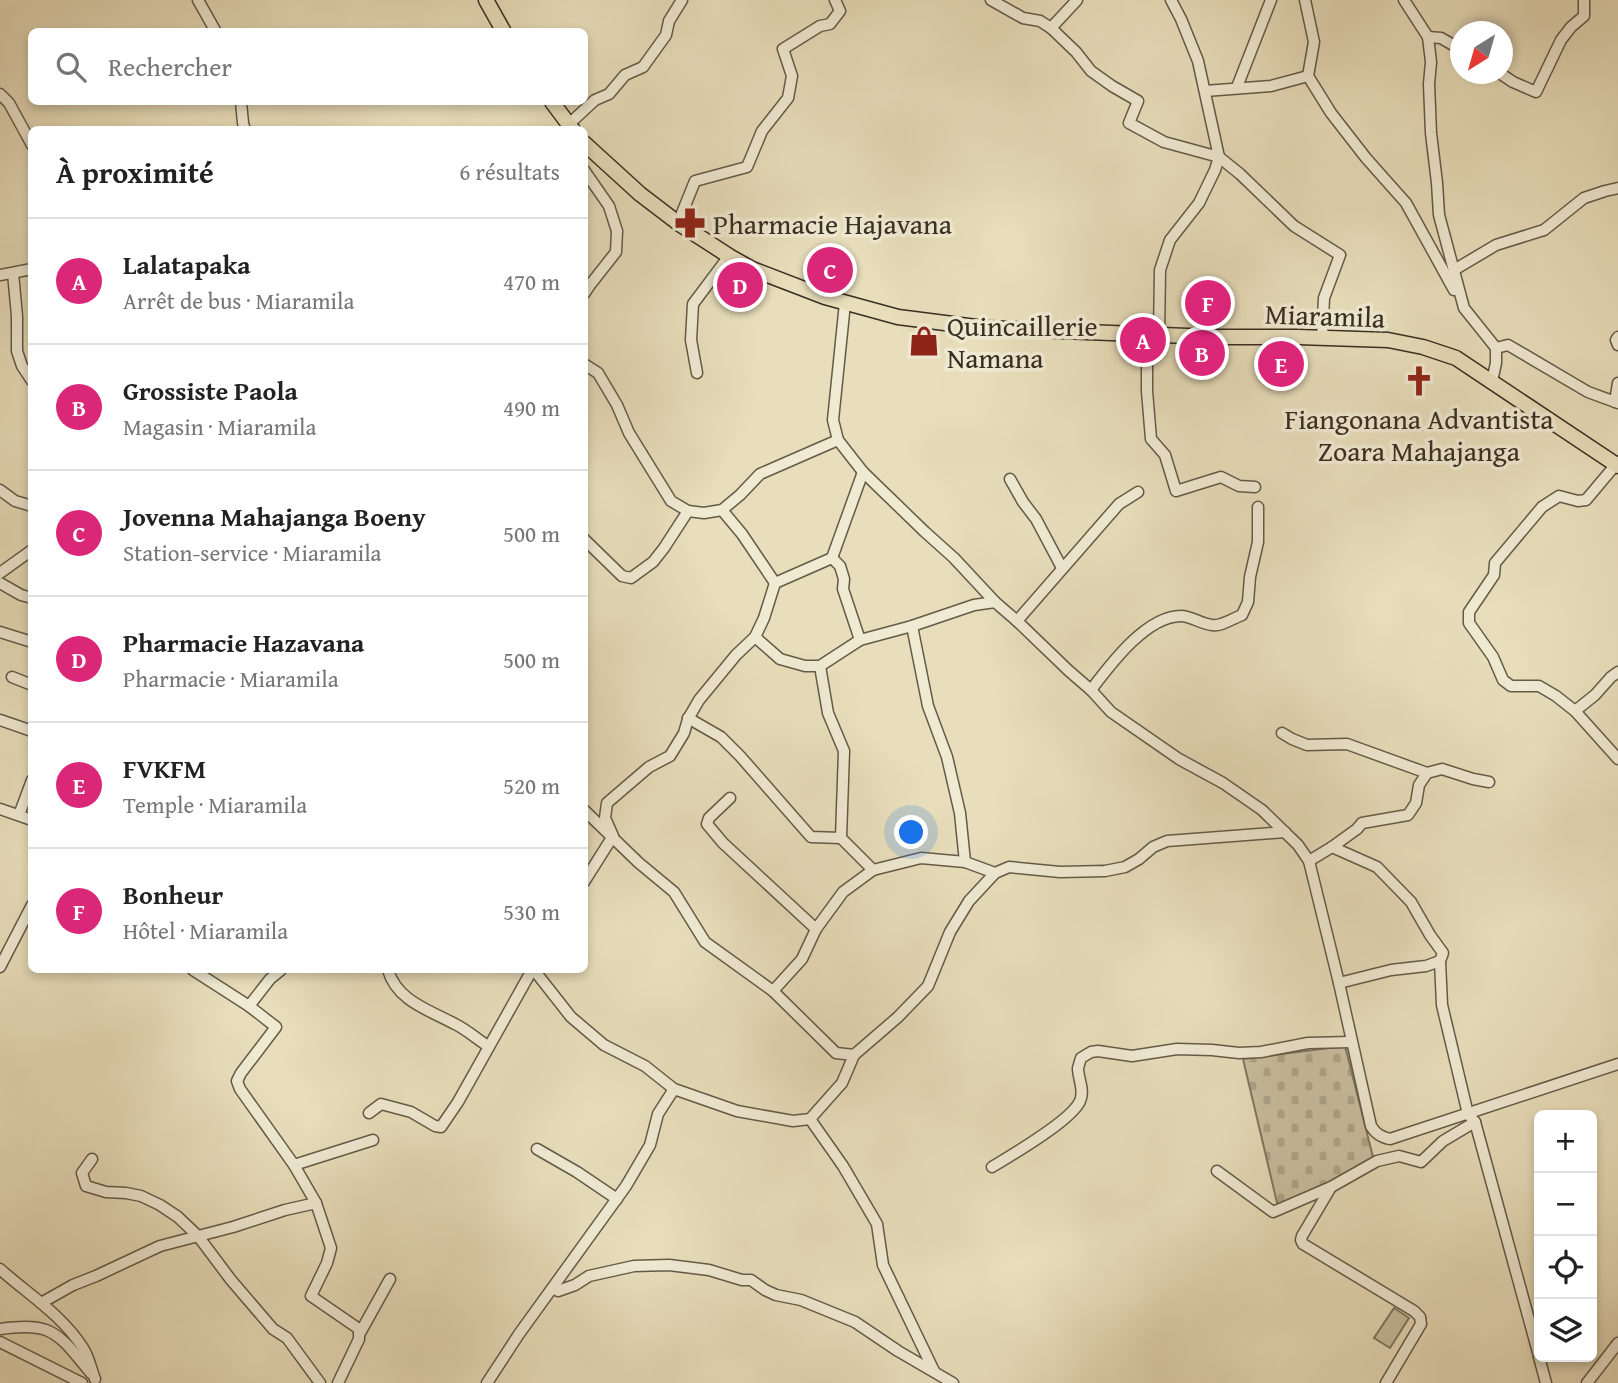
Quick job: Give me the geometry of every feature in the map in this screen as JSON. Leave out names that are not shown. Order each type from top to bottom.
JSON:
[{"type":"main road","points":[[486,0],[502,28]]},
{"type":"main road","points":[[554,105],[567,126]]},
{"type":"main road","name":"Miaramila","points":[[588,146],[627,183],[678,223],[729,256],[752,270],[845,303],[898,317],[984,328],[1213,337],[1388,340],[1423,347],[1456,358],[1617,464]]},
{"type":"street","points":[[198,0],[214,28]]},
{"type":"street","points":[[588,103],[609,94],[625,75],[643,67],[666,35],[669,21],[682,0]]},
{"type":"street","points":[[678,223],[695,181],[747,167],[762,131],[788,98],[792,76],[783,49],[820,26],[830,24],[840,11],[835,0]]},
{"type":"street","points":[[990,0],[1023,18],[1040,21],[1051,28],[1091,71],[1138,101],[1129,123],[1164,142],[1219,157],[1294,226],[1340,255],[1324,298],[1322,338]]},
{"type":"street","points":[[1051,28],[1077,0]]},
{"type":"street","points":[[1171,0],[1198,61],[1219,157],[1199,203],[1170,240],[1160,271],[1147,391],[1151,439],[1165,455],[1176,491],[1221,477],[1239,486],[1255,487]]},
{"type":"street","points":[[1237,87],[1271,0]]},
{"type":"street","points":[[1305,0],[1314,42],[1308,76],[1331,113],[1406,203],[1464,308],[1496,348],[1492,381]]},
{"type":"street","points":[[1404,0],[1428,37],[1431,62],[1430,134],[1439,215],[1464,308]]},
{"type":"street","points":[[1513,82],[1536,92],[1561,40],[1584,16],[1584,0]]},
{"type":"street","points":[[1428,37],[1441,38],[1450,43]]},
{"type":"street","points":[[1205,91],[1271,86],[1308,76]]},
{"type":"street","points":[[0,94],[9,103],[28,138]]},
{"type":"street","points":[[241,105],[244,126]]},
{"type":"street","points":[[569,126],[581,106]]},
{"type":"street","points":[[588,176],[609,206],[617,231],[616,252],[588,288]]},
{"type":"street","points":[[1454,270],[1496,246],[1544,230],[1584,198],[1618,188]]},
{"type":"street","points":[[697,373],[691,340],[693,304],[729,256]]},
{"type":"street","points":[[0,275],[28,270]]},
{"type":"street","points":[[13,273],[17,351],[28,375]]},
{"type":"street","points":[[845,303],[833,421],[838,440],[863,472],[954,558],[995,603],[1091,690],[1111,712],[1179,759],[1262,810],[1298,845],[1309,861],[1371,1126],[1376,1133],[1390,1139],[1472,1118],[1618,1064]]},
{"type":"street","points":[[1618,337],[1618,345]]},
{"type":"street","points":[[1496,348],[1508,345],[1588,391],[1617,402],[1618,383]]},
{"type":"street","points":[[588,367],[598,373],[617,405],[629,433],[671,501],[688,511],[704,513],[722,510],[760,474],[838,440]]},
{"type":"street","points":[[1617,464],[1586,500],[1578,501],[1559,496],[1542,506],[1495,563],[1494,575],[1469,612],[1469,623],[1493,657],[1503,680],[1511,686],[1539,686],[1556,696],[1575,711],[1618,759]]},
{"type":"street","points":[[613,836],[606,818],[607,803],[649,767],[670,756],[699,701],[736,654],[755,638],[775,583],[832,558],[863,472]]},
{"type":"street","points":[[1010,479],[1036,519],[1062,568]]},
{"type":"street","points":[[0,490],[15,501],[28,505]]},
{"type":"street","points":[[1017,621],[1119,504],[1138,492]]},
{"type":"street","points":[[1091,690],[1136,637],[1162,621],[1181,616],[1214,626],[1242,615],[1248,602],[1250,577],[1258,542],[1258,507]]},
{"type":"street","points":[[722,510],[775,583]]},
{"type":"street","points":[[588,543],[622,576],[631,578],[653,562],[688,511]]},
{"type":"street","points":[[0,573],[28,553]]},
{"type":"street","points":[[832,558],[840,566],[844,579],[843,589],[860,639]]},
{"type":"street","points":[[0,583],[28,597]]},
{"type":"street","points":[[755,638],[780,659],[805,666],[820,666],[860,639],[912,626],[974,605],[995,603]]},
{"type":"street","points":[[912,626],[928,706],[947,757],[960,813],[965,862]]},
{"type":"street","points":[[0,632],[28,641]]},
{"type":"street","points":[[820,666],[828,713],[844,751],[841,838]]},
{"type":"street","points":[[1575,711],[1618,672]]},
{"type":"street","points":[[12,677],[28,683]]},
{"type":"street","points":[[688,718],[721,737],[811,837],[841,838],[873,870]]},
{"type":"street","points":[[0,720],[28,730]]},
{"type":"street","points":[[1282,733],[1307,745],[1347,744],[1427,773],[1442,769],[1489,782]]},
{"type":"street","points":[[1309,861],[1362,823],[1408,815],[1416,803],[1419,785],[1427,773]]},
{"type":"street","points":[[19,815],[28,791]]},
{"type":"street","points":[[730,798],[709,818],[707,824],[723,843],[816,929]]},
{"type":"street","points":[[0,809],[28,818]]},
{"type":"street","points":[[588,814],[639,863],[674,892],[705,942],[773,991],[836,1053],[854,1055]]},
{"type":"street","points":[[535,973],[571,1017],[604,1045],[645,1066],[674,1090],[737,1111],[793,1121],[810,1119],[842,1083],[854,1055],[898,1017],[928,986],[950,932],[969,901],[995,873],[1009,867],[1060,872],[1105,871],[1125,867],[1153,847],[1167,841],[1285,832]]},
{"type":"street","points":[[588,876],[613,836]]},
{"type":"street","points":[[1332,847],[1377,867],[1411,902],[1443,953],[1440,961],[1442,1005],[1534,1339]]},
{"type":"street","points":[[773,991],[802,959],[816,929],[843,892],[873,870],[922,858],[965,862],[995,873]]},
{"type":"street","points":[[0,967],[28,913]]},
{"type":"street","points":[[1339,983],[1440,961]]},
{"type":"street","points":[[198,973],[276,1027],[237,1081],[294,1165],[316,1203],[331,1248],[311,1296],[353,1324],[360,1333]]},
{"type":"street","points":[[264,973],[271,979]]},
{"type":"street","points":[[249,1006],[278,973]]},
{"type":"street","points":[[390,973],[392,982],[406,998],[459,1026],[488,1046]]},
{"type":"street","points":[[369,1113],[381,1104],[411,1112],[441,1127],[531,973]]},
{"type":"street","points":[[992,1167],[1059,1124],[1077,1107],[1082,1094],[1078,1070],[1081,1058],[1091,1052],[1132,1056],[1177,1049],[1239,1053],[1308,1044],[1351,1042]]},
{"type":"street","points":[[487,1383],[519,1334],[617,1199],[650,1145],[658,1114],[674,1090]]},
{"type":"street","points":[[1217,1171],[1273,1212],[1331,1187],[1377,1161],[1399,1156],[1421,1162],[1472,1118]]},
{"type":"street","points":[[810,1119],[843,1166],[877,1224],[883,1265],[934,1371]]},
{"type":"street","points":[[294,1165],[373,1140]]},
{"type":"street","points":[[537,1149],[617,1199]]},
{"type":"street","points":[[92,1159],[82,1173],[86,1185],[106,1192],[141,1196],[178,1217],[198,1236],[231,1280],[274,1329],[287,1338],[320,1383]]},
{"type":"street","points":[[1331,1187],[1302,1236],[1303,1244],[1420,1317],[1421,1324],[1386,1383]]},
{"type":"street","points":[[41,1303],[73,1285],[160,1246],[316,1203]]},
{"type":"street","points":[[552,1288],[558,1292],[589,1276],[634,1266],[668,1265],[709,1270],[751,1280],[776,1295],[801,1300],[855,1322],[953,1383]]},
{"type":"street","points":[[0,1269],[68,1327],[85,1350],[96,1381]]},
{"type":"street","points":[[338,1383],[360,1333],[390,1279]]},
{"type":"street","points":[[0,1329],[26,1327],[46,1330],[62,1340],[96,1381]]},
{"type":"street","points":[[0,1342],[82,1383]]},
{"type":"street","points":[[1587,1383],[1618,1343]]},
{"type":"street","points":[[1540,1362],[1546,1383]]},
{"type":"green space","points":[[1345,1046],[1374,1161],[1279,1211],[1243,1059]]},
{"type":"green space","points":[[1394,1308],[1409,1318],[1390,1348],[1374,1338]]},
{"type":"place","name":"Pharmacie Hajavana","points":[[690,223]]},
{"type":"place","name":"Jovenna Mahajanga Boeny","points":[[830,270]]},
{"type":"place","name":"Pharmacie Hazavana","points":[[740,285]]},
{"type":"place","name":"Bonheur","points":[[1208,303]]},
{"type":"place","name":"Lalatapaka","points":[[1143,340]]},
{"type":"place","name":"Quincaillerie Namana","points":[[924,341]]},
{"type":"place","name":"Grossiste Paola","points":[[1202,353]]},
{"type":"place","name":"FVKFM","points":[[1281,364]]},
{"type":"place","name":"Fiangonana Advantista Zoara Mahajanga","points":[[1419,381]]}]
